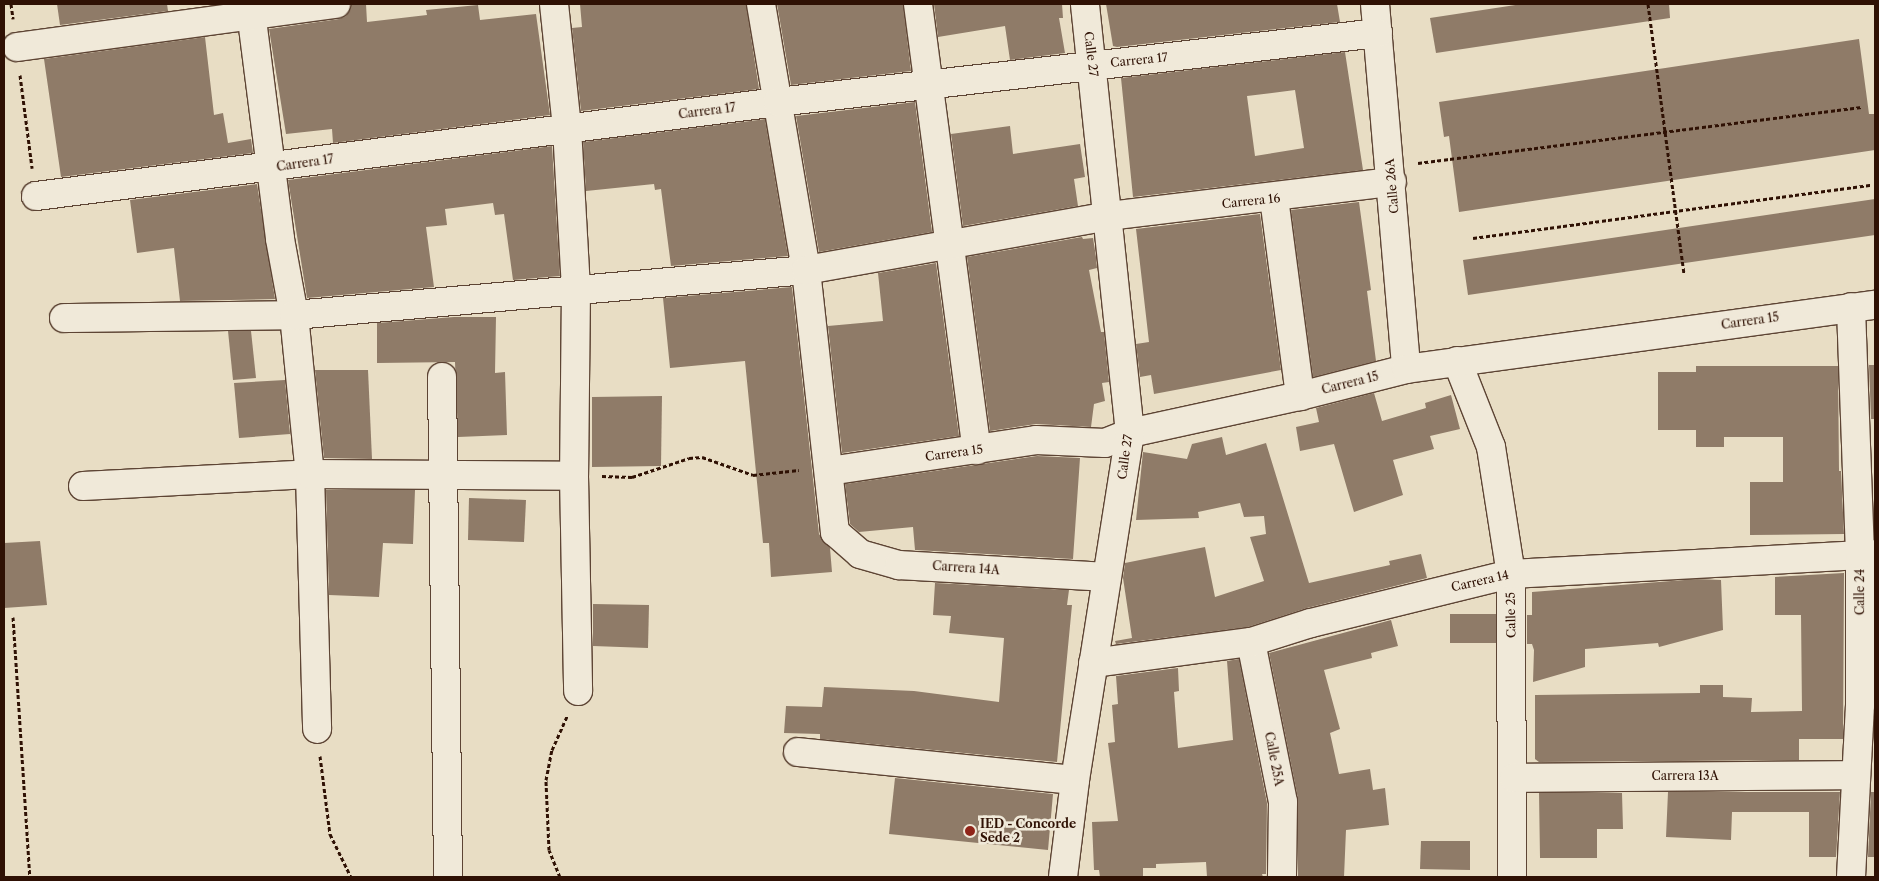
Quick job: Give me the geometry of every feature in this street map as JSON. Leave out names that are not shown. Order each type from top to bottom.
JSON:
[{"type":"street","points":[[17,47],[250,10],[336,4]]},
{"type":"street","points":[[554,4],[567,128],[576,289],[574,476],[578,691]]},
{"type":"street","points":[[761,4],[806,270],[829,471]]},
{"type":"street","points":[[918,4],[977,450]]},
{"type":"street","name":"Calle 27","points":[[1063,877],[1075,780],[1130,433],[1109,216],[1085,4]]},
{"type":"street","name":"Calle 26A","points":[[1375,4],[1391,174],[1406,369]]},
{"type":"street","points":[[250,10],[271,167],[294,315],[310,474],[317,729]]},
{"type":"street","name":"Carrera 17","points":[[36,196],[778,102],[1378,33]]},
{"type":"street","name":"Carrera 16","points":[[64,318],[294,315],[806,270],[1109,216],[1274,198],[1391,174]]},
{"type":"street","points":[[1274,198],[1300,396]]},
{"type":"street","name":"Carrera 15","points":[[829,471],[1036,440],[1105,443],[1130,433],[1300,396],[1406,369],[1863,306]]},
{"type":"street","name":"Calle 24","points":[[1851,877],[1856,775],[1868,705],[1868,554],[1863,306]]},
{"type":"street","name":"Calle 25","points":[[1457,361],[1491,447],[1510,574],[1514,778],[1512,877]]},
{"type":"street","points":[[442,377],[448,877]]},
{"type":"street","name":"Carrera 14A","points":[[829,471],[835,532],[860,554],[898,565],[1107,577]]},
{"type":"street","points":[[83,486],[310,474],[574,476]]},
{"type":"street","name":"Carrera 14","points":[[1093,663],[1251,642],[1311,623],[1510,574],[1868,554]]},
{"type":"street","name":"Calle 25A","points":[[1251,642],[1283,802],[1282,877]]},
{"type":"street","points":[[798,752],[1075,780]]},
{"type":"street","name":"Carrera 13A","points":[[1514,778],[1856,775]]},
{"type":"path","points":[[11,4],[36,196]]},
{"type":"path","points":[[1648,4],[1684,273]]},
{"type":"path","points":[[1391,174],[1664,132],[1861,107]]},
{"type":"path","points":[[1473,238],[1871,185]]},
{"type":"path","points":[[574,476],[632,477],[689,458],[702,457],[753,475],[829,471]]},
{"type":"path","points":[[13,617],[30,877]]},
{"type":"path","points":[[560,877],[549,850],[546,780],[552,750],[578,691]]},
{"type":"path","points":[[317,729],[330,834],[351,877]]},
{"type":"building","points":[[57,4],[167,4],[168,11],[60,25]]},
{"type":"building","points":[[351,4],[366,4],[367,22],[427,15],[426,10],[478,5],[480,20],[536,14],[550,115],[333,143],[332,129],[286,134],[269,29],[339,19],[346,16]]},
{"type":"building","points":[[580,4],[746,4],[759,89],[581,111],[572,28],[582,27]]},
{"type":"building","points":[[777,4],[903,4],[911,71],[791,85]]},
{"type":"building","points":[[934,4],[1062,4],[1063,18],[1059,18],[1065,53],[1010,60],[1005,26],[938,37]]},
{"type":"building","points":[[1106,4],[1337,4],[1340,22],[1117,47],[1113,46]]},
{"type":"building","points":[[1522,4],[1669,4],[1670,18],[1436,53],[1430,18]]},
{"type":"building","points":[[205,37],[214,115],[223,113],[228,143],[251,139],[253,153],[61,177],[44,59]]},
{"type":"building","points":[[1859,39],[1869,114],[1875,114],[1875,150],[1459,212],[1449,136],[1444,137],[1439,102]]},
{"type":"building","points":[[1345,52],[1363,170],[1133,197],[1121,78]],"holes":[[[1295,90],[1304,148],[1255,156],[1247,96]]]},
{"type":"building","points":[[915,102],[932,232],[819,252],[796,116]]},
{"type":"building","points":[[765,119],[788,256],[671,266],[661,189],[655,190],[654,184],[586,191],[583,142]]},
{"type":"building","points":[[1010,126],[1013,154],[1080,144],[1085,177],[1074,179],[1078,206],[963,226],[951,134]]},
{"type":"building","points":[[552,146],[560,276],[513,280],[504,214],[495,215],[493,203],[445,209],[447,225],[426,227],[434,287],[307,298],[288,180]]},
{"type":"building","points":[[257,184],[275,299],[180,301],[174,248],[137,253],[130,200]]},
{"type":"building","points":[[1875,199],[1875,235],[1468,295],[1463,260]]},
{"type":"building","points":[[1359,202],[1371,290],[1367,291],[1376,361],[1313,377],[1291,210]]},
{"type":"building","points":[[1260,214],[1281,370],[1154,394],[1151,375],[1140,377],[1136,344],[1149,342],[1136,229]]},
{"type":"building","points":[[1082,237],[1083,239],[1093,238],[1096,257],[1097,268],[1089,270],[1101,332],[1104,332],[1109,382],[1102,383],[1105,401],[1094,404],[1091,427],[1036,424],[990,431],[967,257]]},
{"type":"building","points":[[936,263],[959,436],[842,453],[828,326],[883,321],[878,273]]},
{"type":"building","points":[[792,287],[819,534],[830,548],[832,572],[771,577],[769,543],[763,543],[745,361],[670,368],[663,298]]},
{"type":"building","points":[[454,317],[496,317],[495,373],[505,372],[507,435],[458,437],[455,362],[377,363],[377,323]]},
{"type":"building","points":[[228,331],[251,331],[256,378],[233,380]]},
{"type":"building","points":[[1869,365],[1875,365],[1875,419],[1871,419]]},
{"type":"building","points":[[1696,366],[1838,366],[1839,471],[1841,471],[1844,534],[1750,535],[1750,482],[1783,482],[1783,437],[1724,437],[1724,447],[1696,447],[1696,430],[1658,430],[1658,372],[1696,372]]},
{"type":"building","points":[[315,370],[368,370],[372,459],[324,458]]},
{"type":"building","points":[[285,380],[290,434],[239,438],[234,383]]},
{"type":"building","points":[[1374,393],[1382,421],[1426,408],[1425,403],[1451,395],[1460,429],[1430,436],[1434,449],[1393,460],[1403,495],[1354,512],[1334,444],[1300,451],[1296,427],[1319,422],[1316,408]]},
{"type":"building","points":[[662,396],[661,466],[592,467],[592,397]]},
{"type":"building","points":[[1222,437],[1226,455],[1266,443],[1309,583],[1390,565],[1389,561],[1421,554],[1427,578],[1307,608],[1248,627],[1116,644],[1115,641],[1132,638],[1123,578],[1125,563],[1205,547],[1215,597],[1264,581],[1250,537],[1266,534],[1264,516],[1244,517],[1240,503],[1198,512],[1199,518],[1136,520],[1143,452],[1187,459],[1192,444]]},
{"type":"building","points":[[1037,456],[1080,458],[1073,559],[915,550],[913,527],[859,532],[850,524],[845,484]]},
{"type":"building","points":[[326,490],[415,490],[413,544],[383,543],[379,597],[329,595]]},
{"type":"building","points":[[469,498],[526,500],[524,542],[468,540]]},
{"type":"building","points":[[40,541],[47,605],[4,608],[4,543]]},
{"type":"building","points":[[1844,573],[1843,739],[1799,739],[1799,760],[1539,762],[1535,759],[1535,695],[1700,693],[1700,685],[1723,685],[1723,697],[1752,698],[1751,712],[1802,711],[1801,615],[1775,615],[1775,577]]},
{"type":"building","points":[[1697,579],[1721,580],[1723,630],[1659,647],[1658,643],[1585,649],[1585,667],[1533,682],[1534,650],[1532,644],[1527,644],[1527,615],[1532,615],[1532,592]]},
{"type":"building","points":[[935,583],[1069,590],[1067,605],[1072,605],[1057,762],[820,739],[820,734],[784,733],[786,706],[822,707],[824,687],[914,691],[999,702],[1004,638],[949,633],[951,616],[933,615]]},
{"type":"building","points":[[593,604],[649,605],[648,648],[593,646]]},
{"type":"building","points":[[1450,614],[1496,614],[1496,643],[1450,643]]},
{"type":"building","points":[[1391,620],[1398,646],[1371,653],[1372,658],[1324,670],[1340,729],[1330,733],[1339,774],[1370,769],[1373,790],[1385,788],[1389,825],[1346,830],[1344,877],[1298,876],[1298,799],[1269,653]]},
{"type":"building","points":[[1239,659],[1267,803],[1266,874],[1262,874],[1263,877],[1207,877],[1206,862],[1156,864],[1156,868],[1143,868],[1143,877],[1100,877],[1099,870],[1094,870],[1092,822],[1118,821],[1108,743],[1115,742],[1112,705],[1118,704],[1116,676],[1178,668],[1179,691],[1174,692],[1178,748],[1233,740],[1227,661]]},
{"type":"building","points":[[895,778],[1053,794],[1048,850],[889,834]]},
{"type":"building","points":[[1668,792],[1840,792],[1836,857],[1809,857],[1809,812],[1732,812],[1731,840],[1666,837]]},
{"type":"building","points":[[1871,792],[1875,792],[1875,857],[1868,857]]},
{"type":"building","points":[[1539,793],[1622,793],[1623,829],[1597,829],[1597,858],[1540,858]]},
{"type":"building","points":[[1421,841],[1470,841],[1470,870],[1420,869]]},
{"type":"place","name":"IED - Concorde Sede 2","points":[[970,831]]}]
